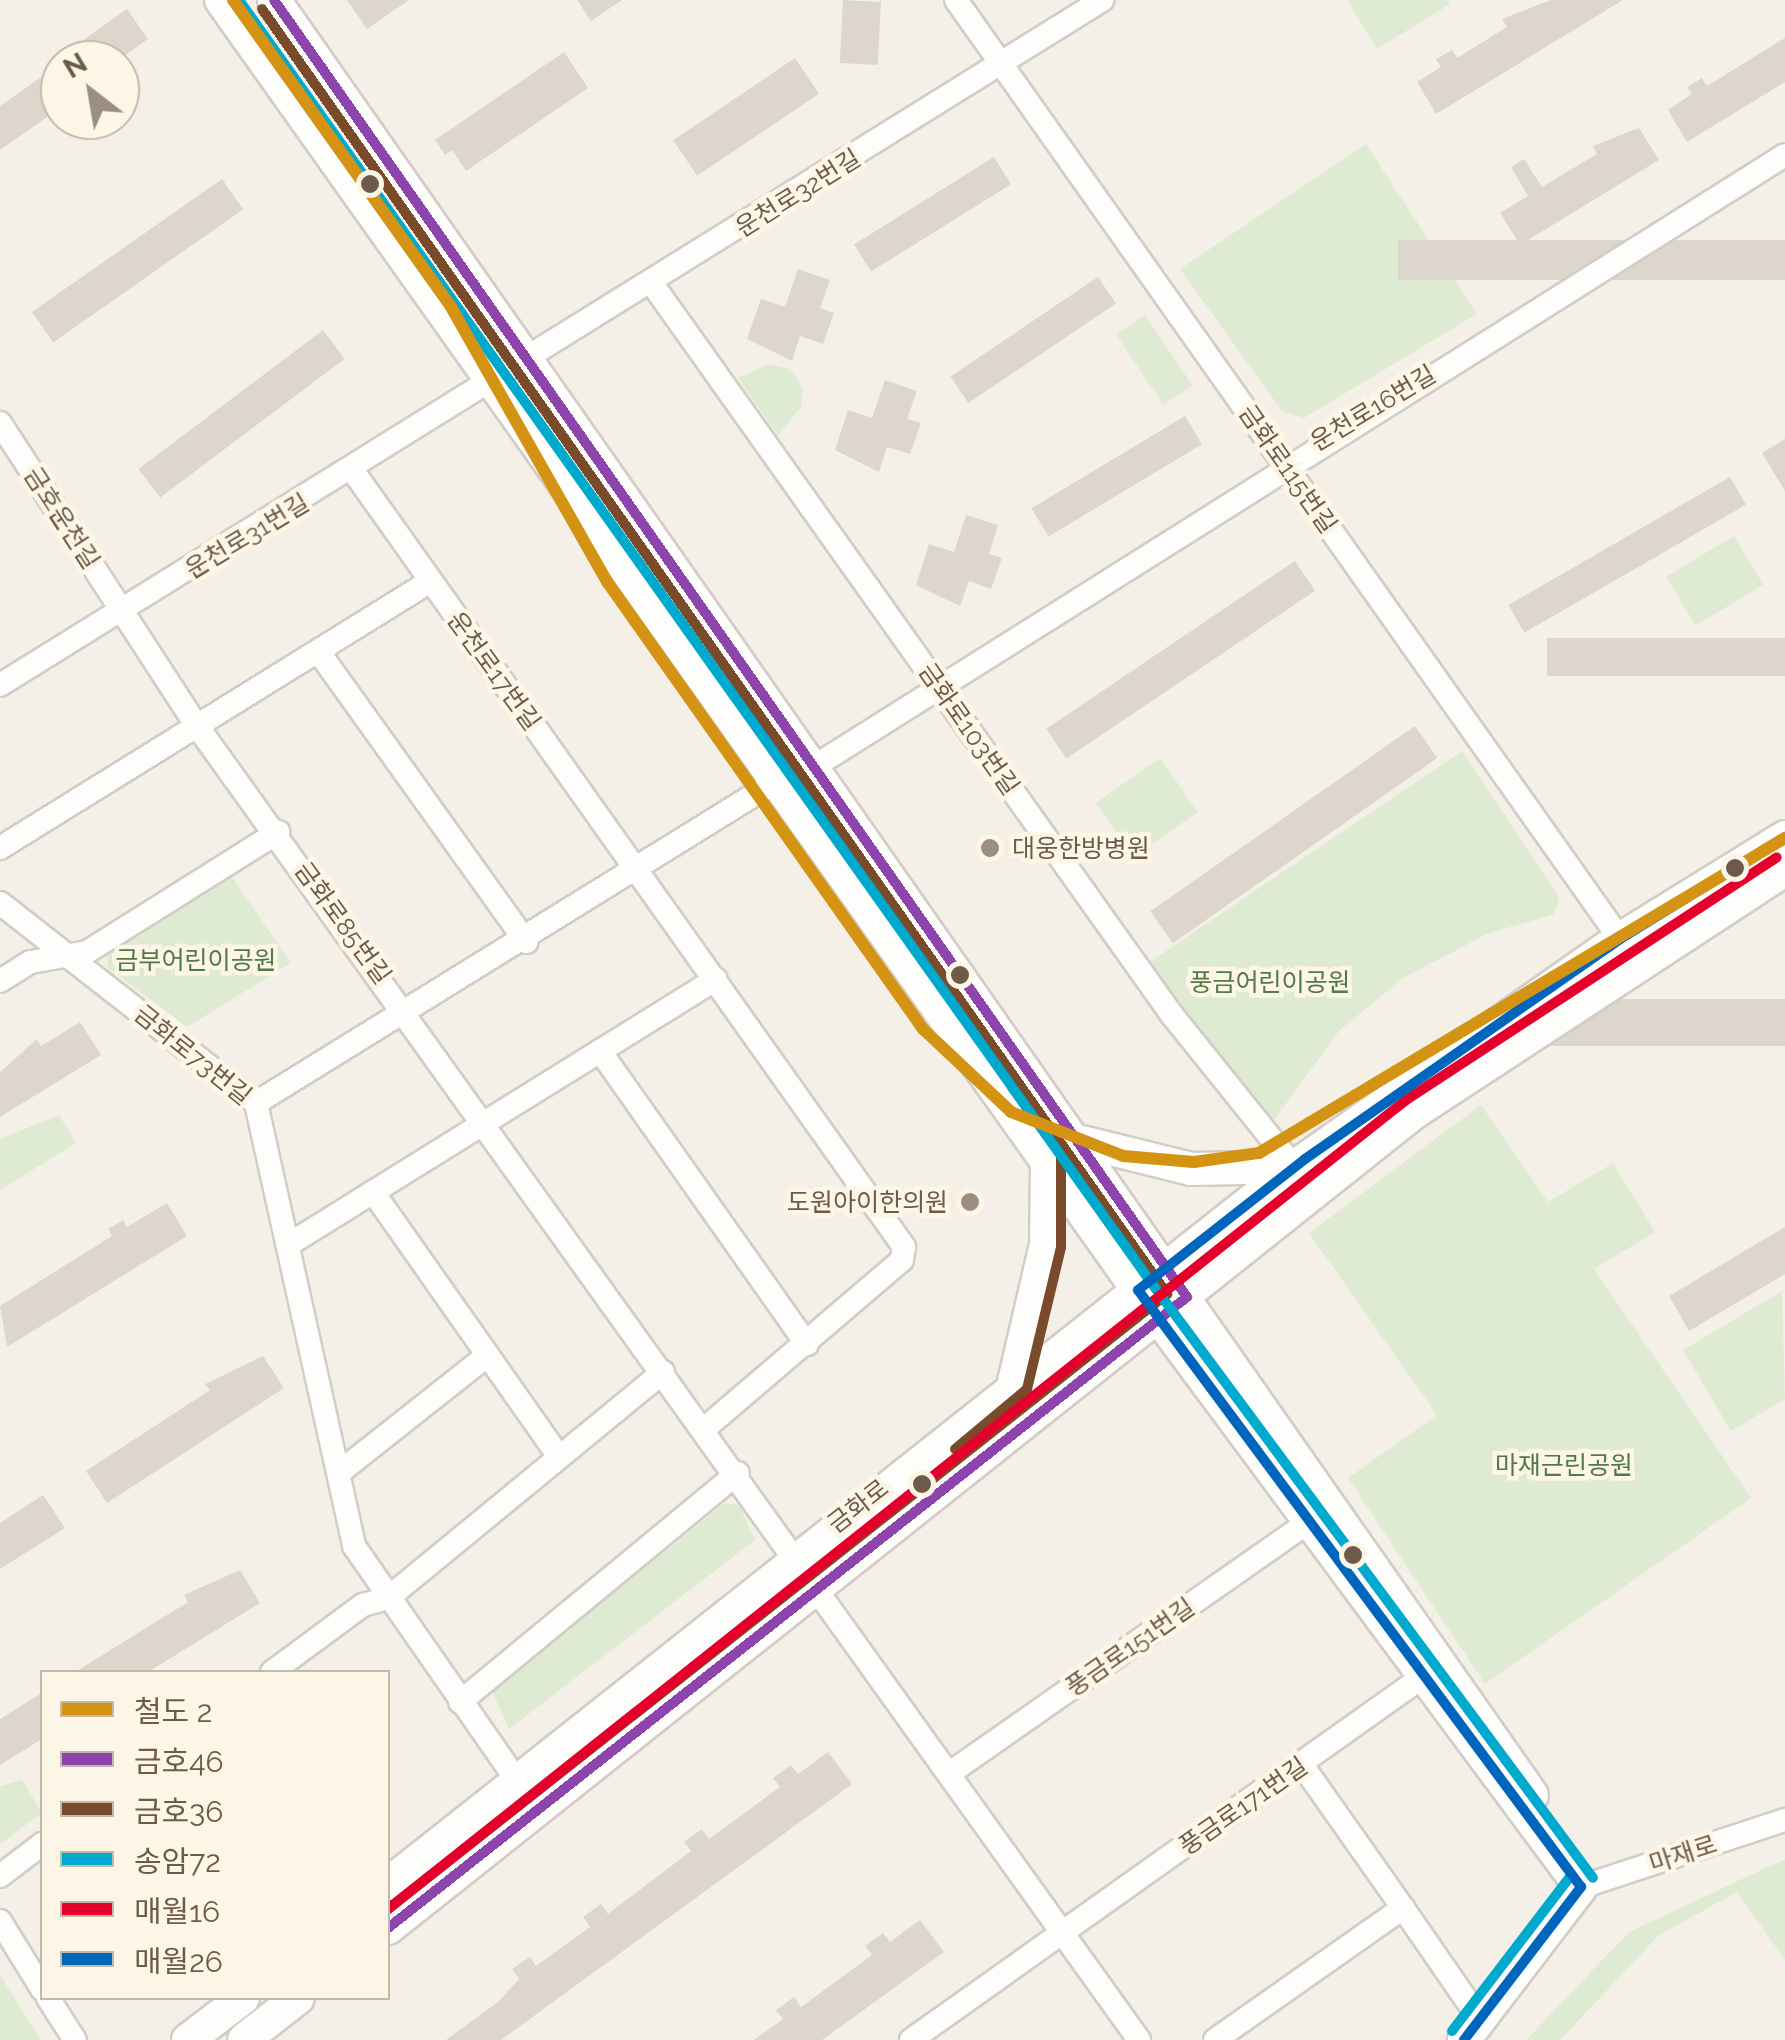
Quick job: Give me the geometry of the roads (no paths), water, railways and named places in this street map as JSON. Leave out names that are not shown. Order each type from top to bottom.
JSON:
[{"type":"main road","points":[[221,0],[775,782],[1048,1158],[1138,1290],[1175,1308],[1550,1820],[1581,1887]]},
{"type":"main road","points":[[274,0],[1168,1268],[1175,1308],[1309,1522],[1421,1678],[1581,1887]]},
{"type":"main road","name":"금화로","points":[[390,1882],[796,1554],[1294,1167],[1620,939],[1785,837]]},
{"type":"main road","name":"금화로","points":[[390,1926],[1175,1308],[1416,1112],[1785,870]]},
{"type":"main road","points":[[1082,1142],[1191,1168],[1294,1167]]},
{"type":"main road","points":[[1014,1382],[1046,1245],[1048,1158]]},
{"type":"main road","points":[[1472,2029],[1581,1887]]},
{"type":"main road","points":[[188,2040],[240,2000]]},
{"type":"main road","points":[[244,2040],[295,2000]]},
{"type":"street","name":"금화로115번길","points":[[956,0],[1620,939]]},
{"type":"street","name":"운천로32번길","points":[[494,386],[1102,0]]},
{"type":"street","name":"운천로16번길","points":[[815,766],[1282,464],[1785,156]]},
{"type":"street","name":"금화로103번길","points":[[653,285],[1234,1102],[1294,1167]]},
{"type":"street","name":"운천로31번길","points":[[0,684],[494,386]]},
{"type":"street","name":"금호운천길","points":[[0,424],[122,612]]},
{"type":"street","name":"운천로17번길","points":[[353,472],[638,868]]},
{"type":"street","points":[[0,848],[429,582]]},
{"type":"street","name":"금화로85번길","points":[[122,612],[198,726],[488,1121],[796,1554]]},
{"type":"street","points":[[318,651],[526,942]]},
{"type":"street","points":[[256,1104],[526,942],[775,782]]},
{"type":"street","points":[[0,982],[66,954],[87,952],[278,832]]},
{"type":"street","points":[[638,868],[904,1247],[902,1260],[705,1428]]},
{"type":"street","name":"금화로73번길","points":[[0,903],[256,1104],[292,1243],[354,1546],[518,1782]]},
{"type":"street","points":[[292,1243],[716,979]]},
{"type":"street","points":[[600,1052],[808,1344]]},
{"type":"street","points":[[374,1192],[560,1457]]},
{"type":"street","points":[[340,1471],[488,1355]]},
{"type":"street","points":[[275,1670],[363,1604],[388,1598],[663,1372]]},
{"type":"street","points":[[460,1702],[738,1473]]},
{"type":"street","name":"풍금로151번길","points":[[950,1772],[1309,1522]]},
{"type":"street","points":[[796,1554],[1140,2040]]},
{"type":"street","name":"풍금로171번길","points":[[911,2040],[1421,1678]]},
{"type":"street","points":[[1302,1765],[1403,1908],[1472,2029]]},
{"type":"street","name":"마재로","points":[[1581,1887],[1785,1820]]},
{"type":"street","points":[[0,1876],[40,1846]]},
{"type":"street","points":[[1215,2040],[1403,1908]]},
{"type":"street","points":[[0,1921],[40,1986]]},
{"type":"street","points":[[49,2000],[75,2040]]},
{"type":"rail line","name":"2","points":[[233,0],[451,307],[608,583],[923,1029],[1011,1112],[1123,1156],[1194,1162],[1259,1153],[1785,838]]},
{"type":"place","name":"대웅한방병원","points":[[990,848]]},
{"type":"place","name":"도원아이한의원","points":[[970,1202]]},
{"type":"park label","name":"금부어린이공원","points":[[196,960]]},
{"type":"park label","name":"풍금어린이공원","points":[[1270,982]]},
{"type":"park label","name":"마재근린공원","points":[[1564,1465]]}]
